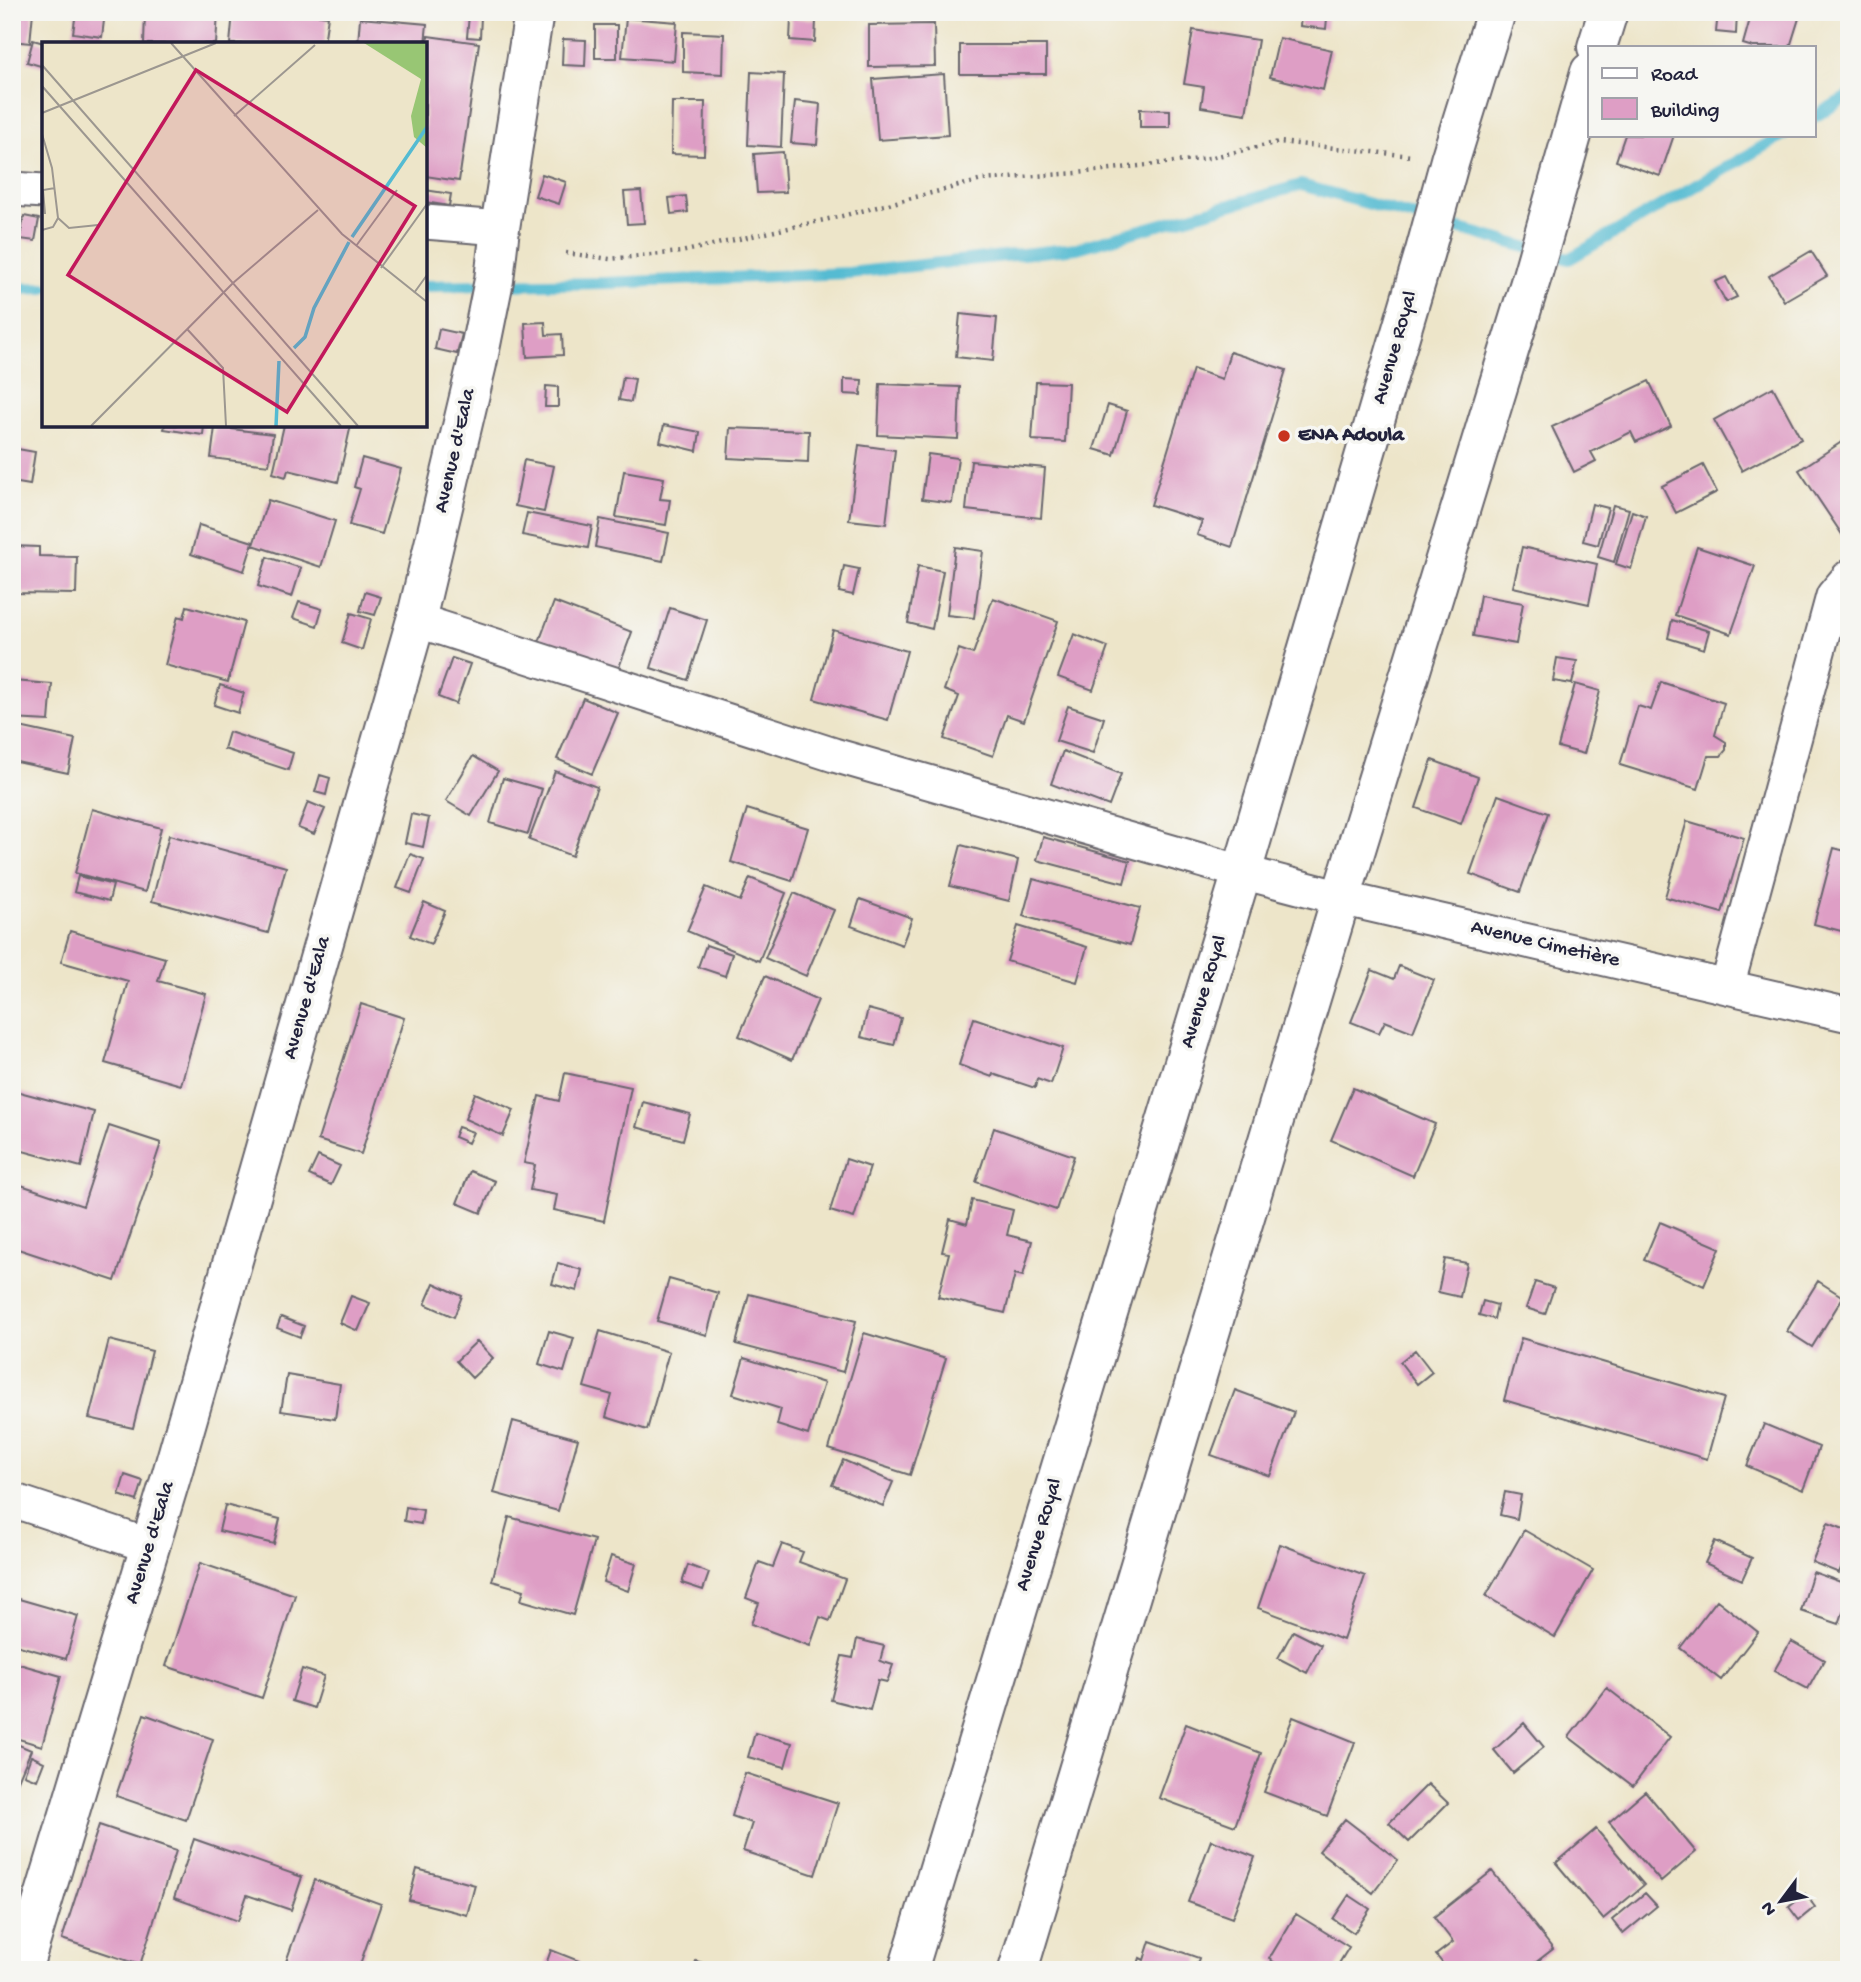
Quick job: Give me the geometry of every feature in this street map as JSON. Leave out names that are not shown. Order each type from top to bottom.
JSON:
[{"type":"street","name":"Avenue d'Eala","points":[[22,1970],[150,1546],[416,620],[477,364],[534,12]]},
{"type":"street","name":"Avenue Royal","points":[[908,1970],[1242,872],[1447,170],[1496,12]]},
{"type":"street","points":[[1597,46],[1608,12]]},
{"type":"street","points":[[1018,1970],[1341,898],[1532,276],[1588,79]]},
{"type":"street","points":[[12,189],[42,191]]},
{"type":"street","points":[[427,223],[498,244]]},
{"type":"street","points":[[1727,986],[1833,596],[1849,577]]},
{"type":"street","name":"Avenue Cimetière","points":[[416,620],[834,755],[1242,872],[1341,898],[1849,1014]]},
{"type":"street","points":[[12,1500],[150,1546]]},
{"type":"path","points":[[566,253],[610,260],[681,252],[842,216],[982,180],[1077,173],[1209,158],[1279,142],[1447,170]]},
{"type":"building","points":[[12,12],[33,12],[30,43],[12,41]]},
{"type":"building","points":[[76,12],[105,12],[102,37],[73,33]]},
{"type":"building","points":[[145,12],[218,12],[216,42],[144,42]]},
{"type":"building","points":[[233,12],[297,12],[328,16],[324,42],[230,42]]},
{"type":"building","points":[[1718,12],[1737,13],[1736,34],[1716,32]]},
{"type":"building","points":[[1752,12],[1801,12],[1790,46],[1743,44]]},
{"type":"building","points":[[469,15],[481,16],[480,38],[467,37]]},
{"type":"building","points":[[1301,15],[1327,18],[1326,29],[1300,26]]},
{"type":"building","points":[[360,18],[427,24],[425,42],[358,42]]},
{"type":"building","points":[[626,18],[677,22],[674,61],[622,57]]},
{"type":"building","points":[[791,18],[816,20],[815,42],[790,40]]},
{"type":"building","points":[[934,24],[935,66],[869,67],[869,25]]},
{"type":"building","points":[[595,25],[617,25],[617,58],[595,58]]},
{"type":"building","points":[[1193,30],[1258,40],[1246,114],[1201,107],[1204,87],[1184,84]]},
{"type":"building","points":[[683,32],[724,34],[723,74],[683,72]]},
{"type":"building","points":[[428,36],[479,43],[459,181],[427,176]]},
{"type":"building","points":[[1279,38],[1332,50],[1323,90],[1270,77]]},
{"type":"building","points":[[563,39],[586,40],[585,66],[562,65]]},
{"type":"building","points":[[33,40],[42,42],[42,66],[27,62]]},
{"type":"building","points":[[960,45],[1046,45],[1046,74],[960,74]]},
{"type":"building","points":[[751,72],[784,74],[781,147],[748,145]]},
{"type":"building","points":[[944,74],[948,135],[878,140],[873,79]]},
{"type":"building","points":[[795,101],[820,104],[817,145],[791,143]]},
{"type":"building","points":[[672,102],[705,102],[704,155],[671,154]]},
{"type":"building","points":[[1140,109],[1170,110],[1170,127],[1140,127]]},
{"type":"building","points":[[1625,136],[1674,136],[1660,176],[1616,161]]},
{"type":"building","points":[[783,152],[786,192],[757,193],[754,154]]},
{"type":"building","points":[[542,174],[566,182],[559,204],[535,196]]},
{"type":"building","points":[[427,190],[451,194],[449,206],[427,202]]},
{"type":"building","points":[[641,191],[644,223],[627,224],[624,192]]},
{"type":"building","points":[[686,196],[688,212],[671,214],[669,198]]},
{"type":"building","points":[[24,216],[39,219],[35,241],[20,239]]},
{"type":"building","points":[[1811,251],[1827,276],[1784,301],[1769,276]]},
{"type":"building","points":[[1726,277],[1737,297],[1726,302],[1715,282]]},
{"type":"building","points":[[960,314],[997,318],[993,361],[956,357]]},
{"type":"building","points":[[545,322],[546,335],[562,334],[563,355],[527,357],[525,323]]},
{"type":"building","points":[[439,329],[462,334],[457,354],[435,349]]},
{"type":"building","points":[[1230,352],[1286,370],[1232,547],[1197,535],[1202,521],[1151,505],[1193,369],[1222,379]]},
{"type":"building","points":[[623,377],[635,379],[631,402],[619,400]]},
{"type":"building","points":[[844,379],[862,380],[861,395],[844,394]]},
{"type":"building","points":[[1649,381],[1671,426],[1636,442],[1631,432],[1591,452],[1596,461],[1574,472],[1552,427]]},
{"type":"building","points":[[1036,382],[1068,383],[1065,442],[1032,440]]},
{"type":"building","points":[[880,384],[960,387],[958,439],[878,435]]},
{"type":"building","points":[[546,386],[558,387],[558,407],[545,407]]},
{"type":"building","points":[[1773,387],[1801,439],[1742,471],[1714,420]]},
{"type":"building","points":[[1108,405],[1127,411],[1114,455],[1094,449]]},
{"type":"building","points":[[664,425],[700,432],[697,451],[660,442]]},
{"type":"building","points":[[164,427],[204,427],[203,435]]},
{"type":"building","points":[[215,427],[273,434],[269,465],[211,458]]},
{"type":"building","points":[[284,427],[351,427],[338,482],[288,470],[286,477],[273,473]]},
{"type":"building","points":[[730,428],[809,431],[808,462],[728,458]]},
{"type":"building","points":[[1843,441],[1849,449],[1847,542],[1799,470]]},
{"type":"building","points":[[859,445],[895,450],[886,524],[849,520]]},
{"type":"building","points":[[12,448],[35,452],[30,485],[12,482]]},
{"type":"building","points":[[928,454],[958,458],[952,503],[922,499]]},
{"type":"building","points":[[362,458],[401,469],[382,534],[349,525],[360,489],[354,487]]},
{"type":"building","points":[[524,460],[554,466],[544,512],[515,506]]},
{"type":"building","points":[[971,461],[1045,468],[1041,518],[966,510]]},
{"type":"building","points":[[1703,465],[1717,492],[1676,513],[1662,486]]},
{"type":"building","points":[[624,471],[664,478],[660,499],[670,500],[666,525],[616,517]]},
{"type":"building","points":[[268,500],[335,521],[321,567],[253,545]]},
{"type":"building","points":[[1592,504],[1608,508],[1598,545],[1583,541]]},
{"type":"building","points":[[1613,505],[1629,509],[1614,562],[1598,557]]},
{"type":"building","points":[[1632,511],[1646,516],[1631,569],[1616,564]]},
{"type":"building","points":[[527,513],[592,526],[588,548],[522,535]]},
{"type":"building","points":[[600,519],[669,533],[663,561],[595,547]]},
{"type":"building","points":[[199,525],[253,542],[244,571],[191,554]]},
{"type":"building","points":[[12,546],[39,547],[39,556],[77,557],[76,594],[12,593]]},
{"type":"building","points":[[955,547],[983,551],[974,618],[947,615]]},
{"type":"building","points":[[1522,547],[1597,564],[1589,604],[1513,587]]},
{"type":"building","points":[[1697,547],[1755,566],[1731,634],[1675,615]]},
{"type":"building","points":[[267,557],[301,568],[292,597],[258,586]]},
{"type":"building","points":[[844,566],[859,569],[853,595],[839,592]]},
{"type":"building","points":[[918,566],[943,571],[932,629],[908,623]]},
{"type":"building","points":[[365,592],[381,597],[375,615],[360,611]]},
{"type":"building","points":[[1480,595],[1523,603],[1516,644],[1473,636]]},
{"type":"building","points":[[993,598],[1058,621],[1024,721],[1007,715],[993,756],[944,739],[959,696],[944,690],[959,649],[973,654]]},
{"type":"building","points":[[299,602],[322,609],[317,626],[293,618]]},
{"type":"building","points":[[554,602],[632,632],[618,670],[539,642]]},
{"type":"building","points":[[187,606],[244,622],[228,682],[165,665],[178,616],[184,618]]},
{"type":"building","points":[[670,608],[707,620],[688,680],[651,668]]},
{"type":"building","points":[[351,613],[371,619],[362,650],[342,643]]},
{"type":"building","points":[[1672,620],[1709,631],[1704,649],[1668,638]]},
{"type":"building","points":[[833,630],[907,651],[888,720],[814,699]]},
{"type":"building","points":[[1074,634],[1108,647],[1093,690],[1058,677]]},
{"type":"building","points":[[452,658],[470,664],[456,704],[438,697]]},
{"type":"building","points":[[1557,658],[1577,661],[1572,684],[1553,681]]},
{"type":"building","points":[[12,681],[52,684],[49,721],[12,719]]},
{"type":"building","points":[[1661,682],[1724,703],[1715,735],[1726,742],[1726,750],[1721,756],[1708,756],[1698,789],[1620,765],[1638,706],[1651,710]]},
{"type":"building","points":[[1575,684],[1600,691],[1584,754],[1558,747]]},
{"type":"building","points":[[220,685],[244,693],[238,713],[214,705]]},
{"type":"building","points":[[583,698],[618,713],[592,774],[557,759]]},
{"type":"building","points":[[1068,706],[1104,718],[1093,753],[1056,741]]},
{"type":"building","points":[[15,726],[75,739],[68,773],[12,761]]},
{"type":"building","points":[[229,732],[293,753],[288,770],[224,749]]},
{"type":"building","points":[[1063,751],[1121,774],[1109,806],[1051,784]]},
{"type":"building","points":[[473,756],[498,771],[471,816],[446,801]]},
{"type":"building","points":[[1432,760],[1478,777],[1461,824],[1416,808]]},
{"type":"building","points":[[555,771],[597,787],[572,856],[529,840]]},
{"type":"building","points":[[320,775],[330,778],[326,795],[315,792]]},
{"type":"building","points":[[503,778],[542,789],[528,834],[490,823]]},
{"type":"building","points":[[1498,795],[1548,813],[1520,892],[1470,874]]},
{"type":"building","points":[[308,802],[325,809],[314,834],[298,828]]},
{"type":"building","points":[[92,809],[161,828],[145,892],[75,873]]},
{"type":"building","points":[[747,809],[808,828],[792,881],[731,862]]},
{"type":"building","points":[[411,814],[429,818],[423,847],[405,843]]},
{"type":"building","points":[[1687,821],[1744,838],[1722,913],[1665,897]]},
{"type":"building","points":[[169,835],[286,867],[268,933],[152,901]]},
{"type":"building","points":[[1043,837],[1130,861],[1124,883],[1037,860]]},
{"type":"building","points":[[961,845],[1018,860],[1009,901],[950,886]]},
{"type":"building","points":[[1834,848],[1849,852],[1849,933],[1814,924]]},
{"type":"building","points":[[410,854],[424,859],[411,893],[397,888]]},
{"type":"building","points":[[78,876],[113,885],[109,901],[74,892]]},
{"type":"building","points":[[750,878],[786,893],[759,961],[687,931],[706,887],[740,901]]},
{"type":"building","points":[[1033,879],[1140,908],[1130,945],[1023,916]]},
{"type":"building","points":[[794,893],[834,910],[806,976],[765,958]]},
{"type":"building","points":[[860,899],[912,918],[902,945],[851,926]]},
{"type":"building","points":[[424,902],[445,911],[431,944],[410,936]]},
{"type":"building","points":[[1018,926],[1087,947],[1077,982],[1007,961]]},
{"type":"building","points":[[70,931],[165,958],[158,981],[206,994],[181,1085],[105,1063],[128,981],[61,962]]},
{"type":"building","points":[[706,945],[732,954],[725,976],[698,967]]},
{"type":"building","points":[[1399,966],[1434,980],[1413,1032],[1385,1021],[1379,1033],[1351,1022],[1372,970],[1394,979]]},
{"type":"building","points":[[765,976],[818,1000],[792,1060],[739,1036]]},
{"type":"building","points":[[361,1004],[404,1018],[361,1154],[318,1140]]},
{"type":"building","points":[[868,1009],[901,1018],[894,1045],[861,1037]]},
{"type":"building","points":[[974,1018],[1063,1048],[1051,1084],[1037,1079],[1035,1088],[959,1065]]},
{"type":"building","points":[[565,1073],[631,1087],[604,1221],[554,1210],[557,1195],[530,1190],[535,1165],[524,1163],[539,1096],[559,1101]]},
{"type":"building","points":[[1353,1088],[1435,1124],[1413,1176],[1331,1140]]},
{"type":"building","points":[[12,1090],[94,1112],[81,1167],[12,1148]]},
{"type":"building","points":[[475,1093],[514,1110],[503,1136],[465,1119]]},
{"type":"building","points":[[643,1102],[690,1114],[683,1140],[636,1127]]},
{"type":"building","points":[[109,1126],[161,1143],[115,1281],[12,1247],[12,1182],[83,1206]]},
{"type":"building","points":[[458,1127],[473,1132],[468,1143],[454,1137]]},
{"type":"building","points":[[994,1128],[1074,1156],[1056,1210],[976,1182]]},
{"type":"building","points":[[318,1156],[340,1166],[331,1185],[309,1175]]},
{"type":"building","points":[[846,1159],[870,1167],[854,1218],[830,1211]]},
{"type":"building","points":[[470,1171],[495,1181],[481,1213],[457,1203]]},
{"type":"building","points":[[972,1200],[1013,1210],[1007,1235],[1032,1241],[1023,1276],[1015,1274],[1005,1313],[938,1297],[949,1253],[942,1252],[950,1219],[967,1224]]},
{"type":"building","points":[[1660,1222],[1720,1248],[1704,1286],[1644,1260]]},
{"type":"building","points":[[1445,1259],[1467,1263],[1460,1297],[1438,1292]]},
{"type":"building","points":[[558,1263],[582,1270],[577,1291],[552,1284]]},
{"type":"building","points":[[669,1279],[718,1293],[707,1335],[657,1321]]},
{"type":"building","points":[[1818,1281],[1843,1297],[1812,1347],[1787,1331]]},
{"type":"building","points":[[1535,1282],[1554,1288],[1545,1314],[1526,1308]]},
{"type":"building","points":[[434,1283],[462,1296],[454,1317],[425,1304]]},
{"type":"building","points":[[749,1294],[856,1321],[843,1372],[736,1344]]},
{"type":"building","points":[[351,1296],[370,1303],[358,1331],[340,1323]]},
{"type":"building","points":[[1483,1301],[1497,1305],[1494,1319],[1479,1315]]},
{"type":"building","points":[[281,1317],[304,1326],[300,1337],[277,1328]]},
{"type":"building","points":[[549,1331],[574,1338],[564,1372],[539,1364]]},
{"type":"building","points":[[600,1331],[669,1352],[647,1430],[606,1417],[612,1395],[584,1387]]},
{"type":"building","points":[[864,1333],[946,1358],[910,1475],[829,1449]]},
{"type":"building","points":[[1521,1338],[1724,1398],[1707,1459],[1504,1400]]},
{"type":"building","points":[[109,1340],[152,1351],[133,1428],[89,1418]]},
{"type":"building","points":[[477,1341],[493,1358],[472,1378],[456,1361]]},
{"type":"building","points":[[1415,1350],[1432,1372],[1417,1384],[1400,1362]]},
{"type":"building","points":[[744,1358],[824,1383],[808,1435],[777,1425],[781,1409],[733,1394]]},
{"type":"building","points":[[287,1375],[340,1384],[335,1419],[281,1411]]},
{"type":"building","points":[[1235,1390],[1294,1412],[1270,1476],[1211,1455]]},
{"type":"building","points":[[513,1421],[578,1439],[558,1511],[494,1493]]},
{"type":"building","points":[[1764,1424],[1819,1447],[1803,1490],[1747,1466]]},
{"type":"building","points":[[843,1460],[893,1482],[883,1506],[832,1485]]},
{"type":"building","points":[[125,1475],[143,1481],[137,1501],[119,1495]]},
{"type":"building","points":[[1505,1492],[1521,1495],[1517,1519],[1500,1515]]},
{"type":"building","points":[[225,1505],[280,1519],[274,1544],[219,1531]]},
{"type":"building","points":[[406,1507],[423,1510],[421,1524],[404,1521]]},
{"type":"building","points":[[509,1517],[594,1540],[573,1615],[521,1600],[524,1590],[492,1581]]},
{"type":"building","points":[[1828,1523],[1849,1531],[1849,1547],[1839,1573],[1812,1562]]},
{"type":"building","points":[[1524,1530],[1593,1570],[1555,1637],[1486,1596]]},
{"type":"building","points":[[1715,1541],[1752,1558],[1742,1580],[1705,1563]]},
{"type":"building","points":[[782,1544],[803,1552],[799,1562],[845,1579],[830,1621],[820,1617],[810,1646],[751,1624],[759,1603],[746,1598],[759,1562],[773,1567]]},
{"type":"building","points":[[1280,1544],[1365,1576],[1343,1640],[1258,1608]]},
{"type":"building","points":[[611,1556],[636,1564],[628,1591],[603,1582]]},
{"type":"building","points":[[200,1563],[295,1595],[262,1698],[166,1666]]},
{"type":"building","points":[[688,1565],[709,1573],[703,1590],[682,1583]]},
{"type":"building","points":[[1813,1572],[1849,1585],[1849,1595],[1839,1624],[1801,1611]]},
{"type":"building","points":[[12,1597],[78,1616],[66,1659],[12,1644]]},
{"type":"building","points":[[1717,1600],[1758,1632],[1721,1680],[1680,1648]]},
{"type":"building","points":[[1293,1631],[1321,1645],[1307,1673],[1278,1658]]},
{"type":"building","points":[[857,1639],[884,1646],[880,1661],[893,1665],[887,1682],[878,1680],[870,1710],[831,1700],[842,1656],[853,1658]]},
{"type":"building","points":[[1791,1641],[1824,1660],[1808,1689],[1774,1671]]},
{"type":"building","points":[[12,1662],[61,1676],[42,1746],[12,1737]]},
{"type":"building","points":[[302,1669],[324,1676],[314,1708],[292,1701]]},
{"type":"building","points":[[1607,1688],[1670,1737],[1633,1786],[1569,1737]]},
{"type":"building","points":[[144,1714],[213,1739],[186,1820],[116,1796]]},
{"type":"building","points":[[1293,1717],[1355,1742],[1327,1816],[1264,1792]]},
{"type":"building","points":[[1524,1723],[1544,1747],[1513,1773],[1494,1750]]},
{"type":"building","points":[[1186,1724],[1261,1753],[1235,1826],[1159,1798]]},
{"type":"building","points":[[755,1733],[792,1743],[785,1767],[748,1757]]},
{"type":"building","points":[[12,1742],[31,1750],[12,1795]]},
{"type":"building","points":[[31,1756],[44,1762],[37,1780],[24,1775]]},
{"type":"building","points":[[745,1773],[838,1803],[815,1875],[743,1851],[752,1823],[732,1816]]},
{"type":"building","points":[[1428,1784],[1448,1803],[1409,1842],[1389,1823]]},
{"type":"building","points":[[1645,1791],[1696,1852],[1661,1882],[1609,1822]]},
{"type":"building","points":[[1345,1819],[1398,1860],[1373,1893],[1319,1851]]},
{"type":"building","points":[[99,1825],[176,1851],[140,1965],[62,1939]]},
{"type":"building","points":[[1596,1829],[1644,1885],[1603,1919],[1556,1863]]},
{"type":"building","points":[[194,1839],[302,1877],[291,1910],[247,1895],[238,1921],[174,1898]]},
{"type":"building","points":[[1211,1840],[1255,1857],[1232,1918],[1188,1902]]},
{"type":"building","points":[[417,1869],[475,1885],[467,1915],[409,1900]]},
{"type":"building","points":[[1492,1871],[1553,1949],[1526,1970],[1448,1970],[1436,1955],[1453,1942],[1434,1917]]},
{"type":"building","points":[[315,1880],[381,1904],[358,1970],[283,1970]]},
{"type":"building","points":[[1645,1893],[1657,1906],[1623,1934],[1612,1920]]},
{"type":"building","points":[[1805,1894],[1815,1907],[1799,1920],[1789,1907]]},
{"type":"building","points":[[1349,1895],[1370,1909],[1354,1933],[1333,1919]]},
{"type":"building","points":[[1296,1914],[1349,1947],[1335,1970],[1287,1970],[1269,1959]]},
{"type":"building","points":[[1150,1941],[1199,1958],[1195,1970],[1136,1970],[1140,1958],[1144,1960]]},
{"type":"building","points":[[551,1950],[579,1961],[576,1970],[544,1970]]},
{"type":"building","points":[[696,1961],[723,1969],[723,1970],[693,1970]]},
{"type":"waterway","points":[[1815,116],[1849,96]]},
{"type":"waterway","points":[[427,286],[605,283],[849,273],[1077,248],[1301,185],[1569,259],[1781,136]]},
{"type":"waterway","points":[[12,289],[42,288]]},
{"type":"place","name":"ENA Adoula","points":[[1284,436]]}]
